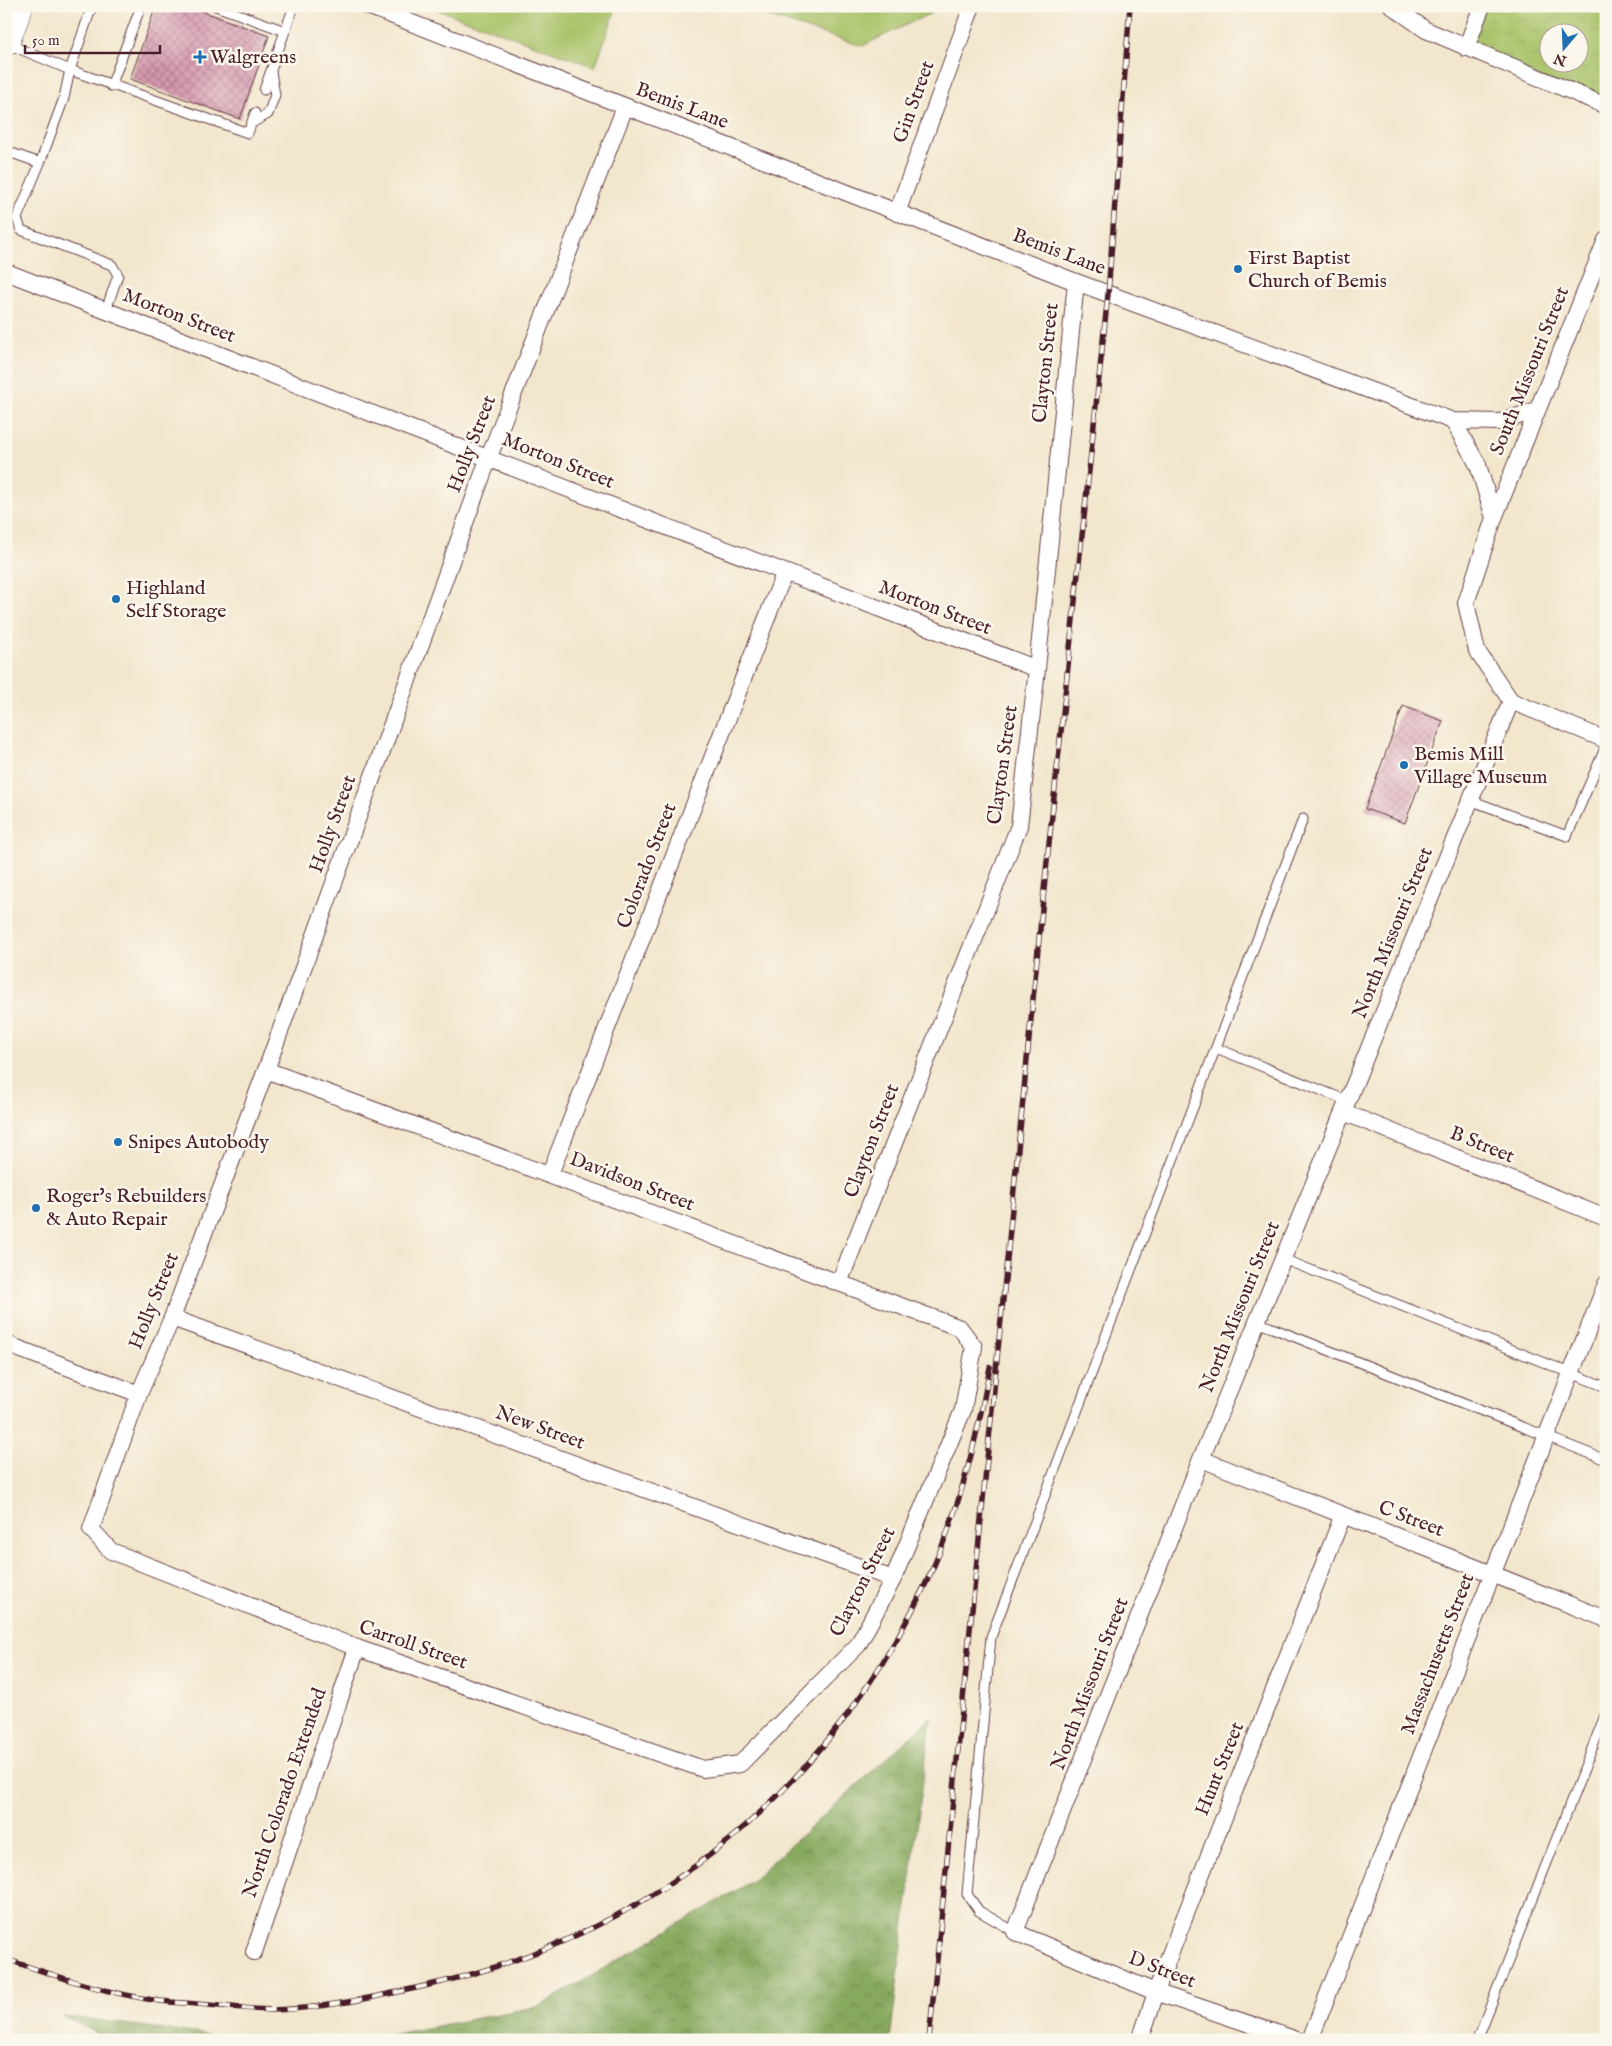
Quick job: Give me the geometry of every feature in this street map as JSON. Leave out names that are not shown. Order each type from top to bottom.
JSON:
[{"type":"street","points":[[11,29],[31,6]]},
{"type":"street","name":"Bemis Lane","points":[[368,6],[1076,282],[1453,421],[1500,422],[1536,410]]},
{"type":"street","name":"Gin Street","points":[[896,213],[972,6]]},
{"type":"street","points":[[1392,6],[1426,30],[1606,106]]},
{"type":"street","points":[[1466,48],[1482,6]]},
{"type":"street","name":"Holly Street","points":[[111,1551],[91,1529],[139,1394],[172,1318],[266,1070],[489,457],[625,107]]},
{"type":"street","name":"South Missouri Street","points":[[1494,518],[1606,240]]},
{"type":"street","name":"Morton Street","points":[[6,272],[489,457],[784,574],[1037,669]]},
{"type":"street","name":"Clayton Street","points":[[840,1283],[1019,826],[1037,669],[1076,282]]},
{"type":"street","points":[[1453,421],[1478,465],[1494,518],[1466,603],[1476,651],[1510,701],[1606,740]]},
{"type":"street","name":"Colorado Street","points":[[550,1174],[784,574]]},
{"type":"street","name":"North Missouri Street","points":[[1015,1932],[1201,1459],[1510,701]]},
{"type":"street","name":"Davidson Street","points":[[266,1070],[960,1328],[974,1347]]},
{"type":"street","name":"B Street","points":[[1345,1107],[1606,1218]]},
{"type":"street","name":"Massachusetts Street","points":[[1310,2040],[1606,1284]]},
{"type":"street","name":"New Street","points":[[172,1318],[892,1579]]},
{"type":"street","points":[[6,1344],[139,1394]]},
{"type":"street","name":"Clayton Street","points":[[703,1768],[740,1764],[858,1645],[892,1579],[963,1410],[974,1347]]},
{"type":"street","name":"C Street","points":[[1201,1459],[1606,1619]]},
{"type":"street","name":"Hunt Street","points":[[1140,2040],[1155,1992],[1343,1515]]},
{"type":"street","name":"Carroll Street","points":[[111,1551],[357,1648],[703,1768]]},
{"type":"street","name":"North Colorado Extended","points":[[254,1952],[357,1648]]},
{"type":"street","name":"D Street","points":[[1015,1932],[1155,1992],[1297,2040]]},
{"type":"lane","points":[[92,6],[70,70],[64,98],[17,218],[21,230],[112,265],[118,275],[106,310]]},
{"type":"lane","points":[[111,86],[141,6]]},
{"type":"lane","points":[[216,6],[285,31]]},
{"type":"lane","points":[[264,90],[294,6]]},
{"type":"lane","points":[[11,29],[70,70],[111,86],[248,133],[255,113]]},
{"type":"lane","points":[[252,123],[268,114],[275,95],[271,71]]},
{"type":"lane","points":[[6,151],[40,163]]},
{"type":"lane","points":[[1470,800],[1567,836],[1606,746]]},
{"type":"lane","points":[[1015,1932],[979,1911],[967,1894],[991,1637],[1303,819]]},
{"type":"lane","points":[[1216,1048],[1345,1107]]},
{"type":"lane","points":[[1283,1259],[1606,1387]]},
{"type":"lane","points":[[1257,1322],[1606,1460]]},
{"type":"lane","points":[[1477,2040],[1606,1713]]},
{"type":"green space","points":[[428,6],[617,6],[595,67]]},
{"type":"green space","points":[[735,6],[937,6],[931,13],[862,46]]},
{"type":"green space","points":[[1482,6],[1606,6],[1606,105],[1466,48]]},
{"type":"green space","points":[[931,1718],[890,2040],[364,2040],[540,2006],[750,1882]]},
{"type":"green space","points":[[63,2016],[249,2040],[110,2040]]},
{"type":"building","name":"Walgreens","points":[[156,6],[188,6],[269,36],[240,119],[130,79]]},
{"type":"building","name":"Bemis Mill Village Museum","points":[[1403,706],[1443,721],[1405,823],[1365,809]]},
{"type":"railway","points":[[929,2040],[1043,899],[1108,294],[1130,6]]},
{"type":"railway","points":[[6,1959],[82,1984],[140,1998],[259,2010],[308,2008],[416,1988],[501,1965],[580,1934],[653,1895],[720,1847],[781,1792],[836,1730],[884,1660],[926,1583],[948,1531],[979,1423],[990,1367]]},
{"type":"place","name":"Walgreens","points":[[200,57]]},
{"type":"place","name":"First Baptist Church of Bemis","points":[[1238,269]]},
{"type":"place","name":"Highland Self Storage","points":[[116,599]]},
{"type":"place","name":"Bemis Mill Village Museum","points":[[1404,765]]},
{"type":"place","name":"Snipes Autobody","points":[[118,1142]]},
{"type":"place","name":"Roger's Rebuilders & Auto Repair","points":[[36,1208]]}]
